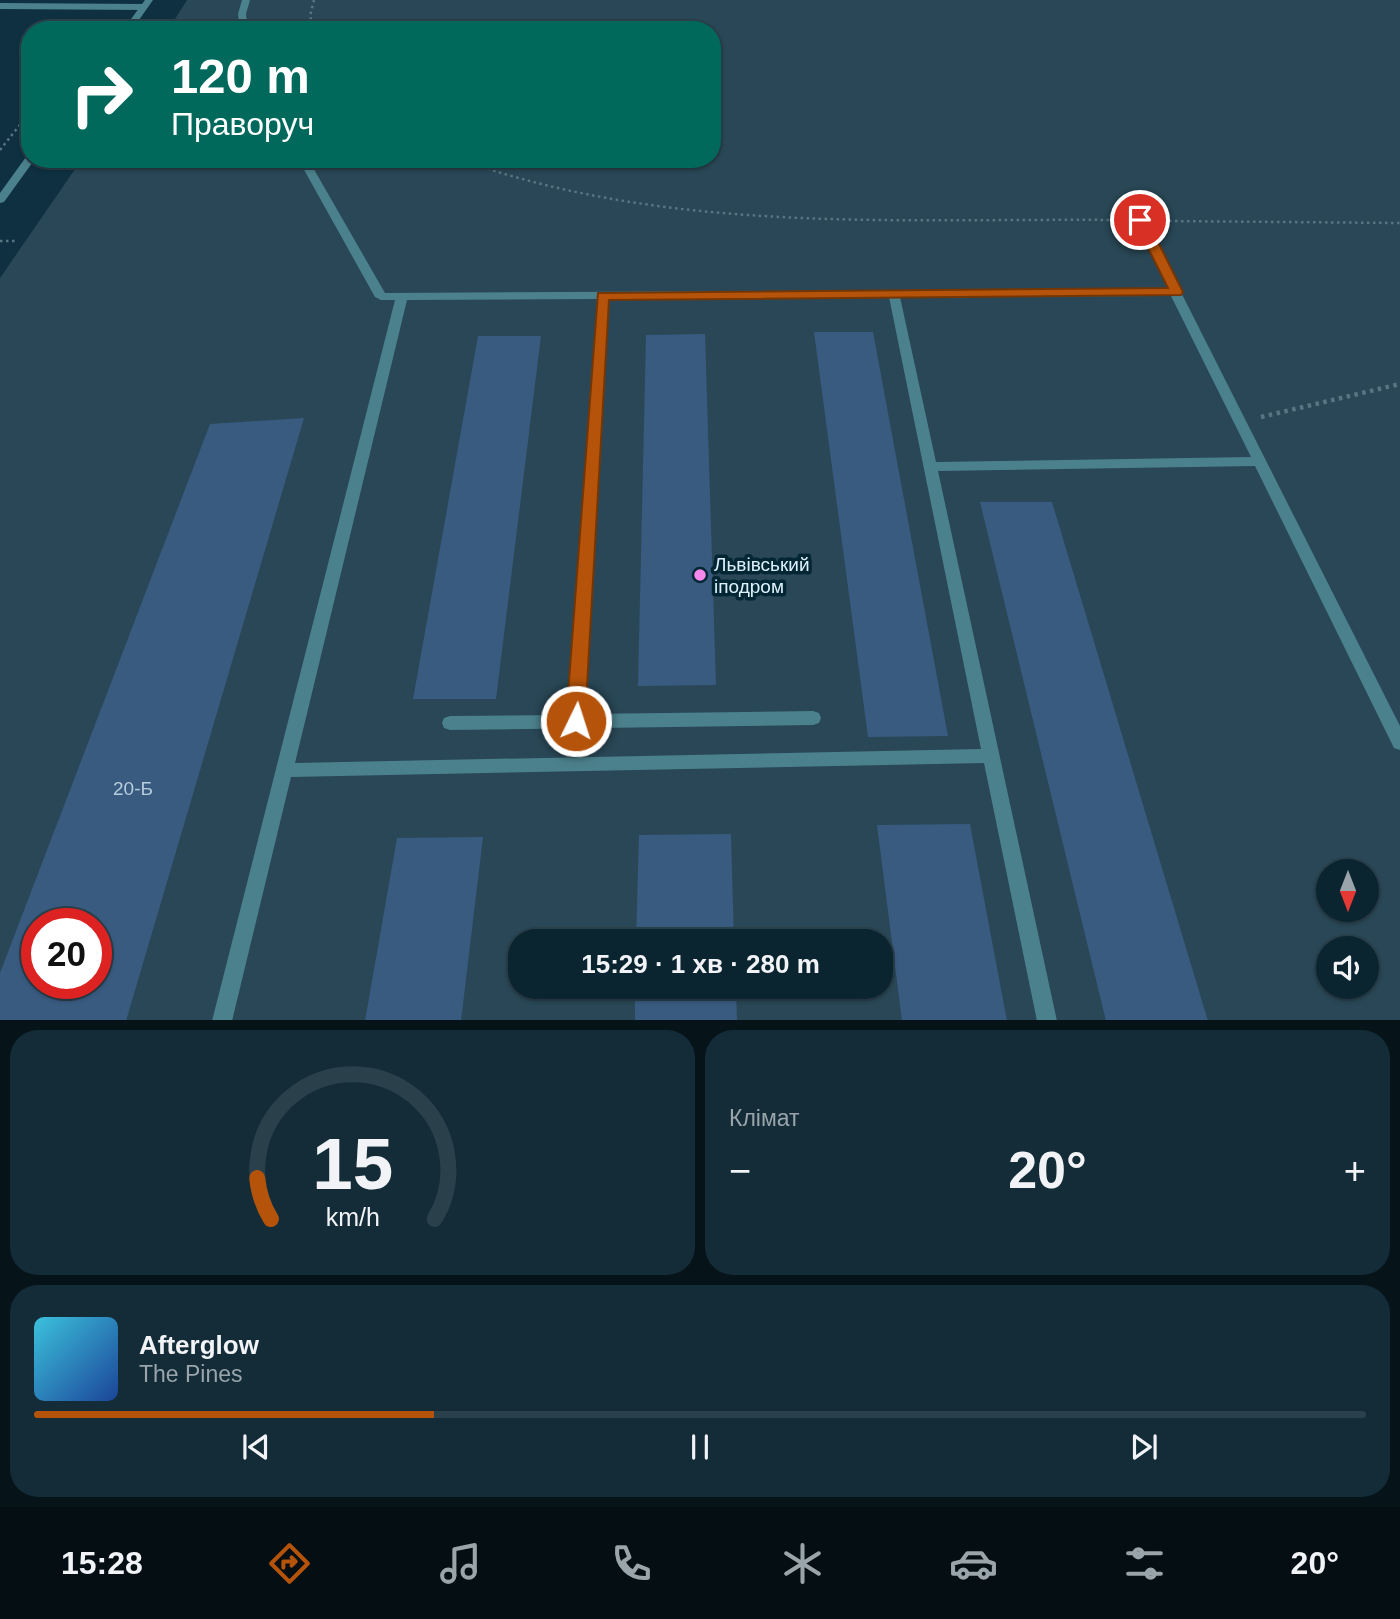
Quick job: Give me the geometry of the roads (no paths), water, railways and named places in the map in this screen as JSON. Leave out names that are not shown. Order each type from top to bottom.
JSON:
[{"type":"street","points":[[243,21],[246,0]]},
{"type":"street","points":[[0,6],[146,3]]},
{"type":"street","points":[[133,21],[146,3]]},
{"type":"street","points":[[0,200],[23,168]]},
{"type":"street","points":[[308,168],[381,297],[1176,292]]},
{"type":"street","points":[[1140,220],[1400,743]]},
{"type":"street","points":[[894,293],[1047,1020]]},
{"type":"street","points":[[576,721],[603,296]]},
{"type":"street","points":[[222,1020],[402,297]]},
{"type":"street","points":[[930,467],[1260,461]]},
{"type":"street","points":[[450,723],[813,718]]},
{"type":"street","points":[[285,770],[992,756]]},
{"type":"place","name":"Львівський іподром","points":[[700,575]]}]
